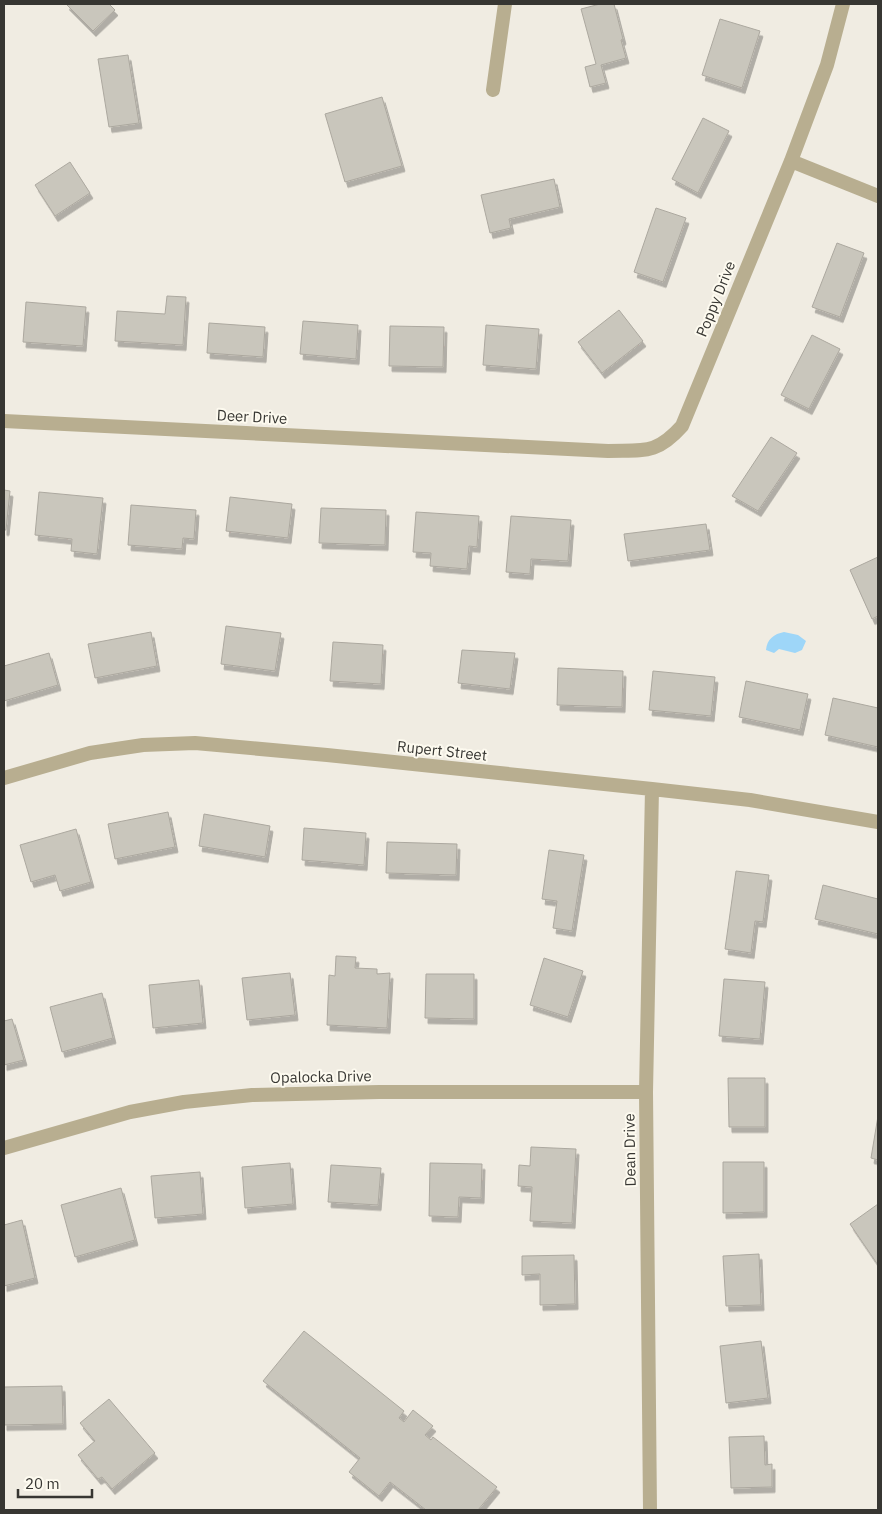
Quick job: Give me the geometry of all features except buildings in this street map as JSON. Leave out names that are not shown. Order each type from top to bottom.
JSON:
[{"type":"street","points":[[493,90],[505,4]]},
{"type":"street","name":"Poppy Drive","points":[[499,446],[608,451],[651,450],[669,441],[682,426],[791,161],[827,65],[843,4]]},
{"type":"street","points":[[791,161],[878,196]]},
{"type":"street","name":"Deer Drive","points":[[4,420],[499,446]]},
{"type":"street","name":"Rupert Street","points":[[4,778],[90,753],[143,745],[195,744],[327,755],[750,800],[878,822]]},
{"type":"street","name":"Dean Drive","points":[[650,1510],[646,1092],[652,789]]},
{"type":"street","name":"Opalocka Drive","points":[[4,1148],[130,1112],[184,1102],[252,1095],[379,1092],[646,1092]]},
{"type":"water","points":[[784,632],[798,635],[806,641],[802,650],[795,653],[779,649],[774,653],[766,650],[772,638]]}]
